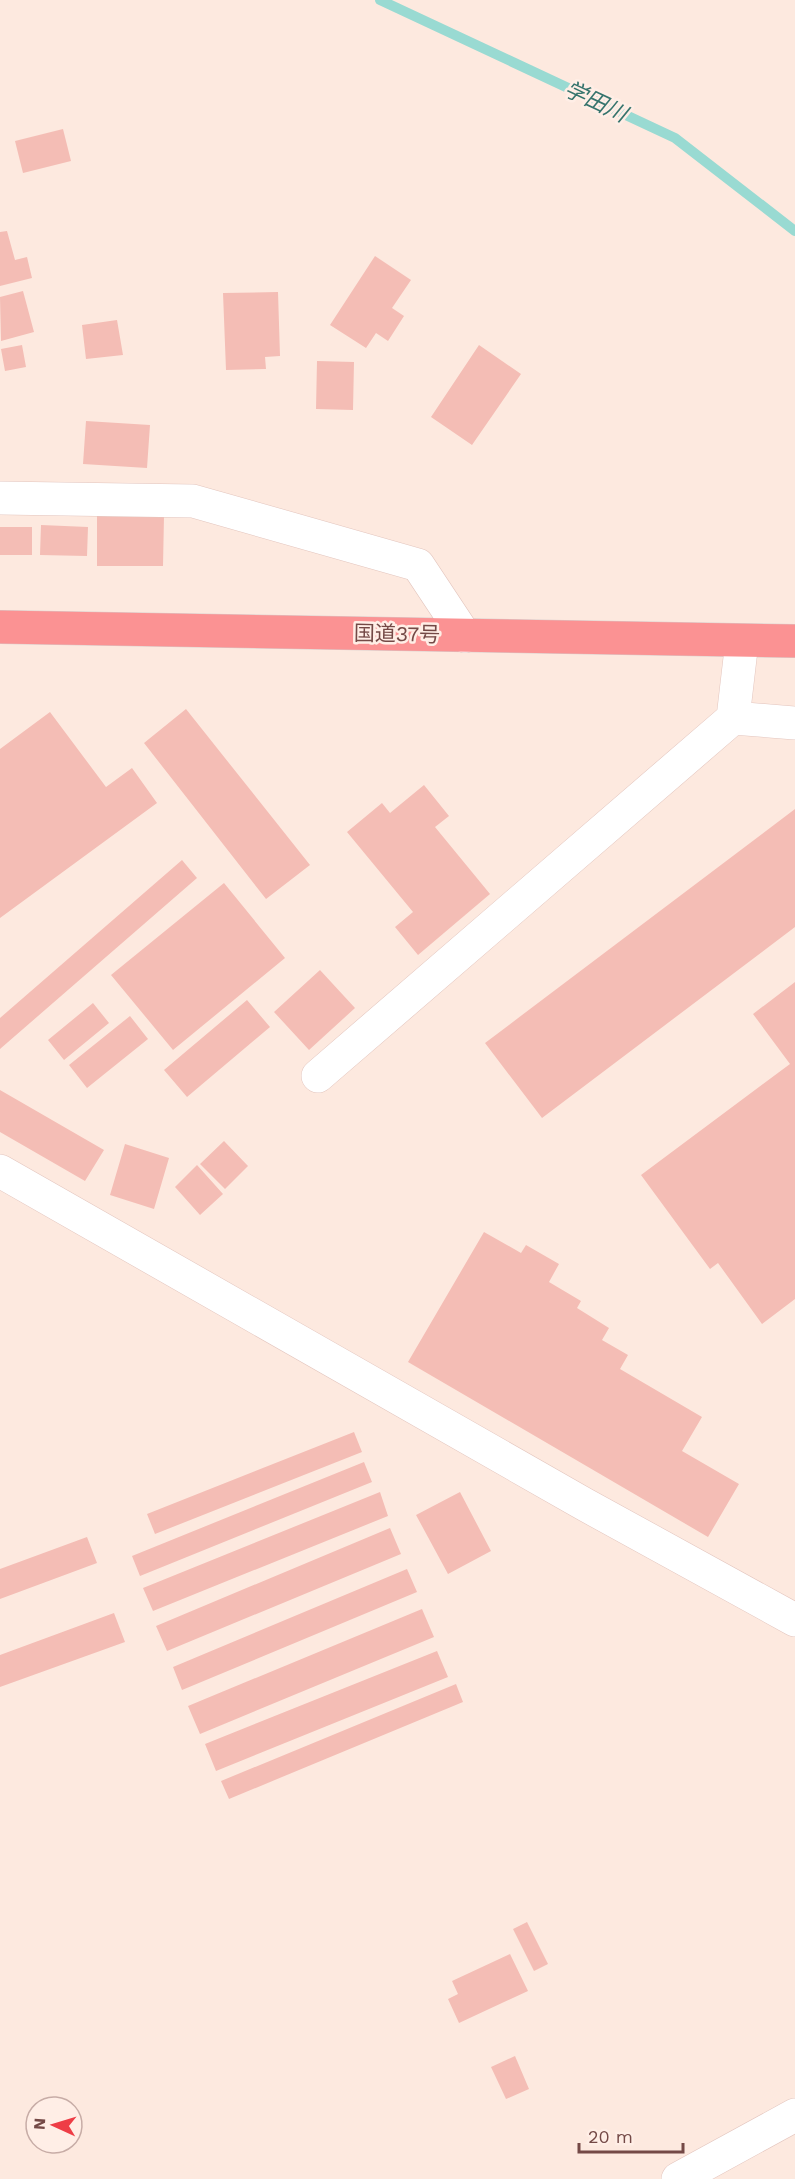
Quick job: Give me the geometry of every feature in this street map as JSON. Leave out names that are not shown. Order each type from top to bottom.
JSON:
[{"type":"highway","name":"国道37号","points":[[0,627],[795,641]]},
{"type":"street","points":[[0,498],[193,501],[418,566],[465,636]]},
{"type":"street","points":[[318,1076],[733,718],[742,641]]},
{"type":"street","points":[[733,718],[795,723]]},
{"type":"street","points":[[0,1171],[584,1504],[795,1620]]},
{"type":"street","points":[[678,2179],[795,2115]]},
{"type":"building","points":[[63,129],[71,161],[23,173],[15,141]]},
{"type":"building","points":[[7,231],[15,260],[27,257],[32,278],[0,286],[0,232]]},
{"type":"building","points":[[375,256],[411,280],[392,308],[404,316],[388,341],[376,333],[366,348],[330,325]]},
{"type":"building","points":[[23,291],[34,332],[1,341],[0,297]]},
{"type":"building","points":[[278,292],[280,356],[265,357],[266,369],[226,370],[223,293]]},
{"type":"building","points":[[117,320],[123,355],[86,359],[82,325]]},
{"type":"building","points":[[22,345],[26,367],[5,371],[1,349]]},
{"type":"building","points":[[479,345],[521,374],[472,445],[431,417]]},
{"type":"building","points":[[317,361],[354,362],[353,410],[316,409]]},
{"type":"building","points":[[86,421],[150,425],[147,468],[83,464]]},
{"type":"building","points":[[97,516],[164,516],[163,566],[97,566]]},
{"type":"building","points":[[41,525],[88,527],[87,556],[40,555]]},
{"type":"building","points":[[0,527],[32,527],[32,555],[0,555]]},
{"type":"building","points":[[186,709],[310,865],[266,899],[144,743]]},
{"type":"building","points":[[50,712],[106,787],[132,768],[157,803],[0,918],[0,749]]},
{"type":"building","points":[[424,785],[449,816],[435,827],[490,894],[418,955],[395,927],[413,912],[347,832],[382,803],[390,813]]},
{"type":"building","points":[[795,809],[795,927],[542,1118],[485,1043]]},
{"type":"building","points":[[182,860],[197,878],[0,1049],[0,1018]]},
{"type":"building","points":[[224,883],[285,958],[173,1050],[111,975]]},
{"type":"building","points":[[320,970],[355,1008],[309,1050],[274,1012]]},
{"type":"building","points":[[795,982],[795,1299],[762,1324],[718,1263],[710,1269],[641,1175],[790,1064],[753,1014]]},
{"type":"building","points":[[247,1000],[270,1027],[187,1097],[164,1070]]},
{"type":"building","points":[[93,1003],[109,1023],[64,1060],[48,1040]]},
{"type":"building","points":[[130,1016],[148,1039],[87,1088],[69,1065]]},
{"type":"building","points":[[0,1090],[104,1150],[85,1181],[0,1132]]},
{"type":"building","points":[[224,1141],[248,1166],[225,1189],[200,1164]]},
{"type":"building","points":[[125,1144],[169,1158],[154,1209],[110,1195]]},
{"type":"building","points":[[197,1165],[223,1194],[200,1215],[175,1187]]},
{"type":"building","points":[[484,1232],[521,1253],[526,1245],[559,1264],[549,1282],[581,1301],[577,1308],[609,1328],[602,1340],[628,1355],[620,1369],[702,1417],[682,1451],[739,1484],[708,1537],[408,1362]]},
{"type":"building","points":[[354,1432],[362,1452],[155,1534],[147,1514]]},
{"type":"building","points":[[364,1462],[372,1482],[140,1576],[132,1556]]},
{"type":"building","points":[[380,1492],[388,1516],[153,1611],[143,1588]]},
{"type":"building","points":[[460,1492],[491,1551],[448,1574],[416,1515]]},
{"type":"building","points":[[390,1528],[401,1554],[167,1651],[156,1626]]},
{"type":"building","points":[[87,1537],[97,1563],[0,1599],[0,1569]]},
{"type":"building","points":[[407,1569],[417,1592],[182,1690],[173,1667]]},
{"type":"building","points":[[422,1609],[434,1637],[200,1734],[188,1706]]},
{"type":"building","points":[[114,1613],[125,1642],[0,1687],[0,1655]]},
{"type":"building","points":[[437,1651],[448,1677],[216,1771],[205,1744]]},
{"type":"building","points":[[456,1684],[463,1702],[229,1799],[221,1781]]},
{"type":"building","points":[[527,1922],[548,1964],[534,1971],[513,1929]]},
{"type":"building","points":[[510,1954],[528,1991],[459,2023],[448,1999],[458,1994],[452,1981]]},
{"type":"building","points":[[515,2056],[529,2089],[506,2099],[491,2067]]},
{"type":"waterway","name":"学田川","points":[[380,0],[675,138],[795,231]]}]
